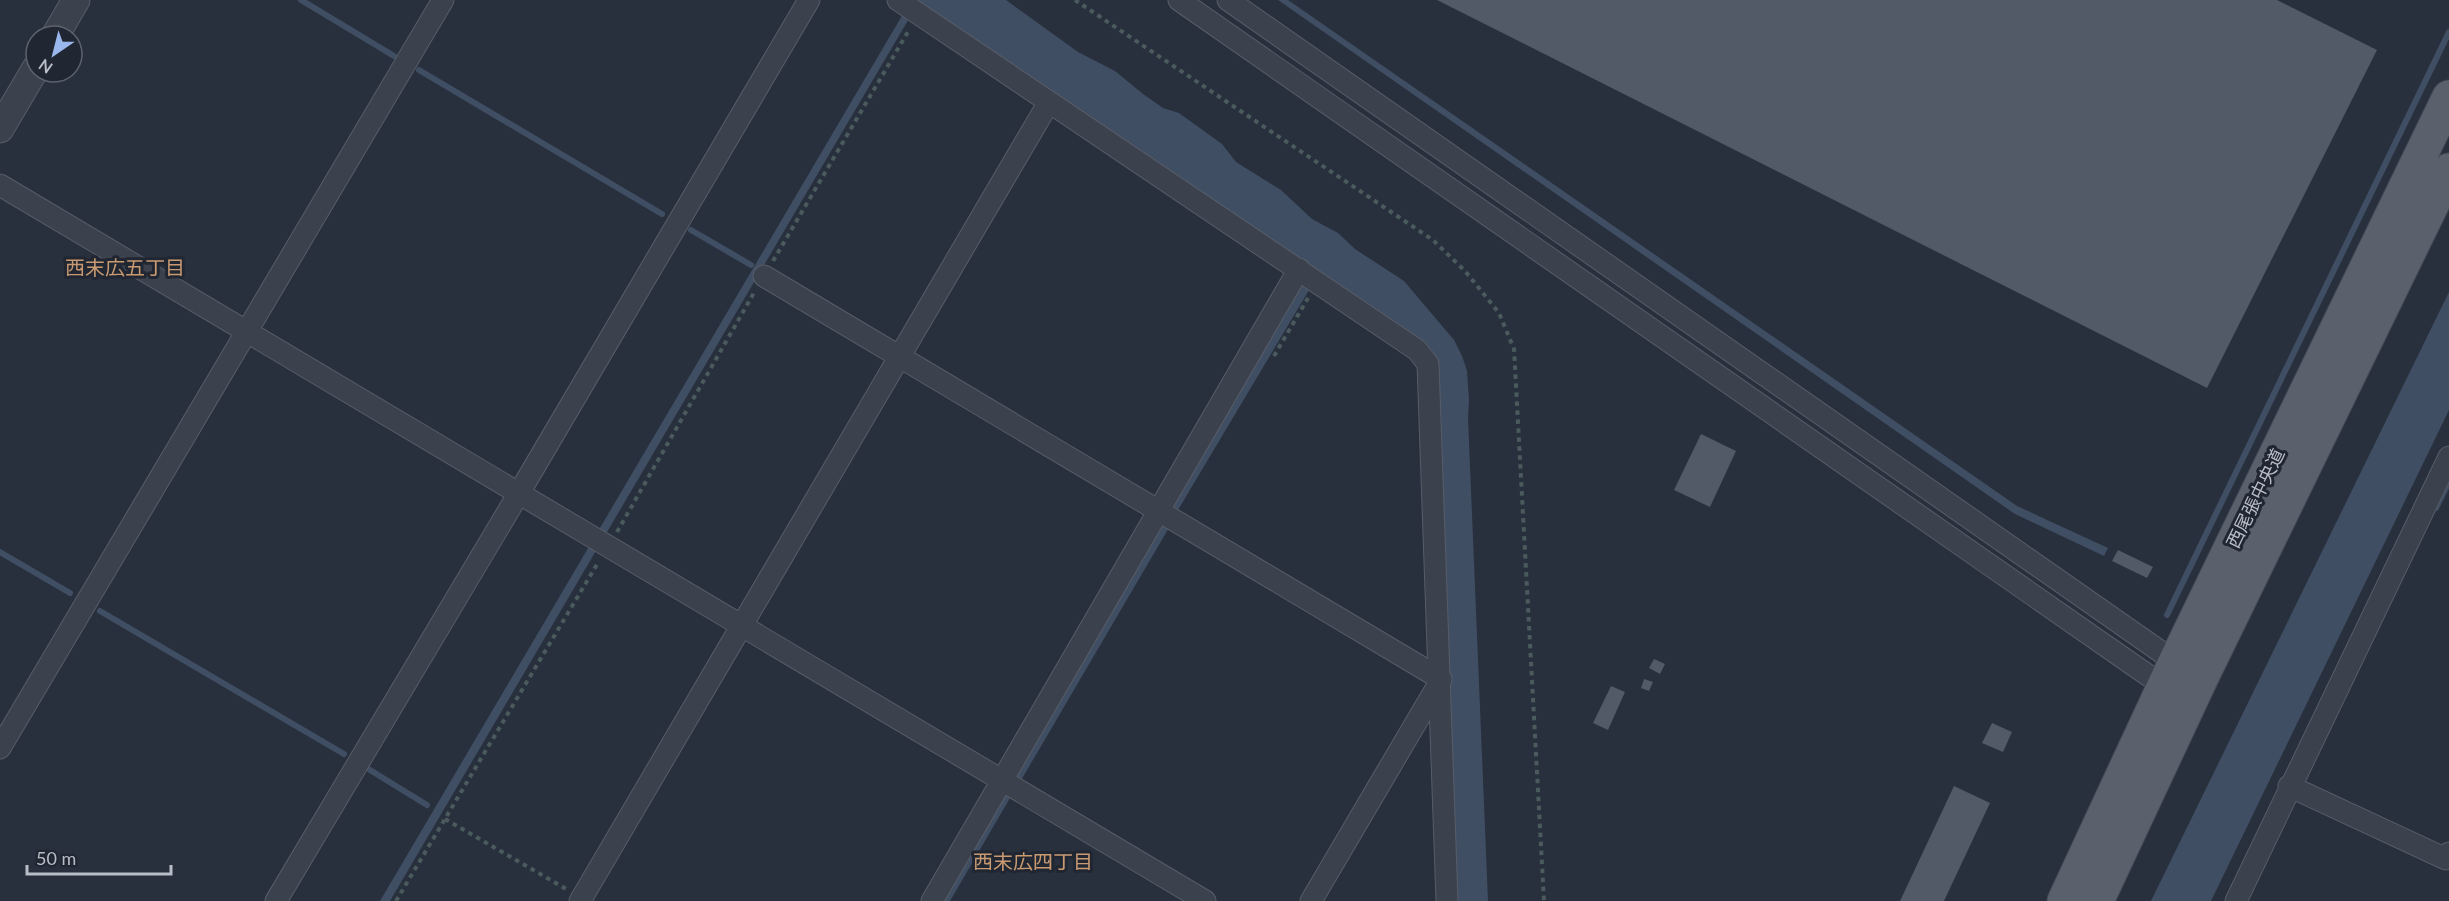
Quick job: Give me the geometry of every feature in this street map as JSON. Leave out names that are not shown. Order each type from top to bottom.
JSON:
[{"type":"main road","name":"西尾張中央道","points":[[2097,901],[2182,683],[2449,97]]},
{"type":"main road","name":"西尾張中央道","points":[[2064,901],[2182,683],[2449,170]]},
{"type":"street","points":[[62,24],[76,0]]},
{"type":"street","points":[[0,748],[443,0]]},
{"type":"street","points":[[276,901],[809,0]]},
{"type":"street","points":[[1179,0],[2182,683]]},
{"type":"street","points":[[1228,0],[2182,683]]},
{"type":"street","points":[[908,7],[1417,350],[1428,364],[1448,901]]},
{"type":"street","points":[[0,129],[27,84]]},
{"type":"street","points":[[580,900],[1049,102]]},
{"type":"street","points":[[0,185],[1205,901]]},
{"type":"street","points":[[932,901],[1158,512],[1306,274]]},
{"type":"street","points":[[764,276],[1441,679]]},
{"type":"street","points":[[2235,901],[2449,457]]},
{"type":"street","points":[[1311,901],[1441,679]]},
{"type":"street","points":[[2289,786],[2446,859],[2449,853]]},
{"type":"path","points":[[396,901],[602,542],[764,276],[908,7]]},
{"type":"path","points":[[445,819],[580,900]]},
{"type":"water","points":[[906,0],[1006,0],[1078,52],[1115,71],[1163,108],[1179,113],[1222,144],[1236,162],[1281,190],[1312,219],[1338,233],[1355,249],[1404,281],[1454,340],[1467,371],[1469,400],[1488,901],[1455,901],[1437,382],[1318,275],[1175,515],[1169,511],[1307,268],[917,5],[390,901],[380,901],[903,14]]},
{"type":"water","points":[[1278,0],[1288,0],[2017,506],[2108,548],[2104,556],[2015,514]]},
{"type":"water","points":[[2449,292],[2449,410],[2211,901],[2151,901]]},
{"type":"water","points":[[1163,522],[1170,526],[1020,782],[1014,778]]},
{"type":"water","points":[[1003,794],[1010,798],[950,901],[940,901]]},
{"type":"building","points":[[1437,0],[2277,0],[2377,50],[2207,388]]},
{"type":"building","points":[[1701,434],[1736,451],[1710,507],[1674,490]]},
{"type":"building","points":[[2118,550],[2153,567],[2147,578],[2112,561]]},
{"type":"building","points":[[1654,659],[1665,664],[1660,674],[1649,668]]},
{"type":"building","points":[[1644,679],[1653,682],[1649,691],[1641,688]]},
{"type":"building","points":[[1611,686],[1625,692],[1608,730],[1593,723]]},
{"type":"building","points":[[1992,723],[2012,732],[2003,752],[1982,743]]},
{"type":"building","points":[[1954,786],[1990,803],[1944,901],[1900,901]]},
{"type":"waterway","points":[[301,0],[394,56]]},
{"type":"waterway","points":[[2167,615],[2449,32]]},
{"type":"waterway","points":[[419,70],[662,214]]},
{"type":"waterway","points":[[691,230],[751,265]]},
{"type":"waterway","points":[[2436,508],[2449,482]]},
{"type":"waterway","points":[[0,552],[70,593]]},
{"type":"waterway","points":[[100,611],[344,754]]},
{"type":"waterway","points":[[370,770],[427,805]]},
{"type":"district","name":"西末広五丁目","points":[[125,267]]},
{"type":"district","name":"西末広四丁目","points":[[1033,861]]}]
